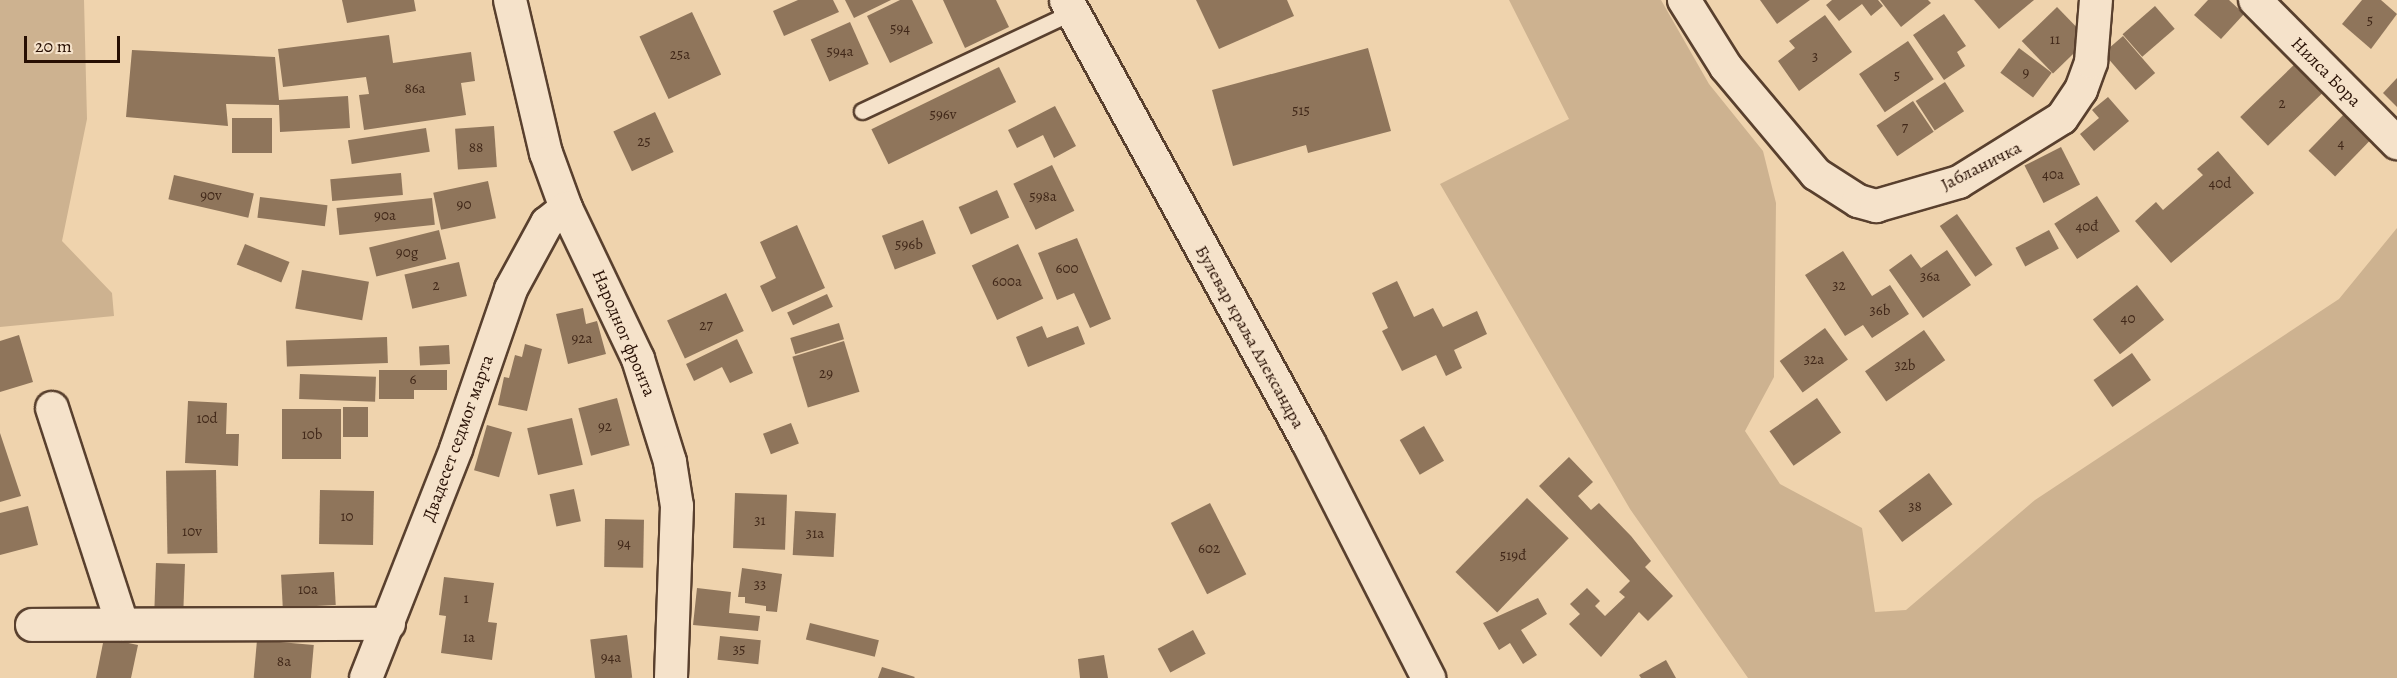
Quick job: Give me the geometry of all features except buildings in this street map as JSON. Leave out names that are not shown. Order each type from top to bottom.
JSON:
[{"type":"main road","name":"Булевар краља Александра","points":[[1069,6],[1313,452],[1428,678]]},
{"type":"street","name":"Народног фронта","points":[[510,0],[533,106],[566,208],[638,359],[670,462],[677,506],[671,678]]},
{"type":"street","name":"Јабланичка","points":[[1684,0],[1726,67],[1816,174],[1858,201],[1876,206],[1959,182],[2062,118],[2080,90],[2091,62],[2094,2]]},
{"type":"street","name":"Нилса Бора","points":[[2255,0],[2397,143]]},
{"type":"street","name":"Двадесет седмог марта","points":[[366,678],[456,449],[511,289],[547,223],[566,208]]},
{"type":"street","points":[[52,408],[122,624]]},
{"type":"street","points":[[32,625],[389,624]]},
{"type":"lane","points":[[862,111],[1069,6]]},
{"type":"shaded area","points":[[0,0],[84,0],[87,119],[62,241],[112,293],[114,316],[0,327]]},
{"type":"shaded area","points":[[1509,0],[1661,0],[1709,84],[1763,151],[1776,203],[1774,377],[1745,431],[1780,484],[1862,528],[1875,612],[1906,610],[2035,500],[2339,299],[2397,228],[2397,678],[1748,678],[1630,509],[1440,184],[1569,119]]}]
